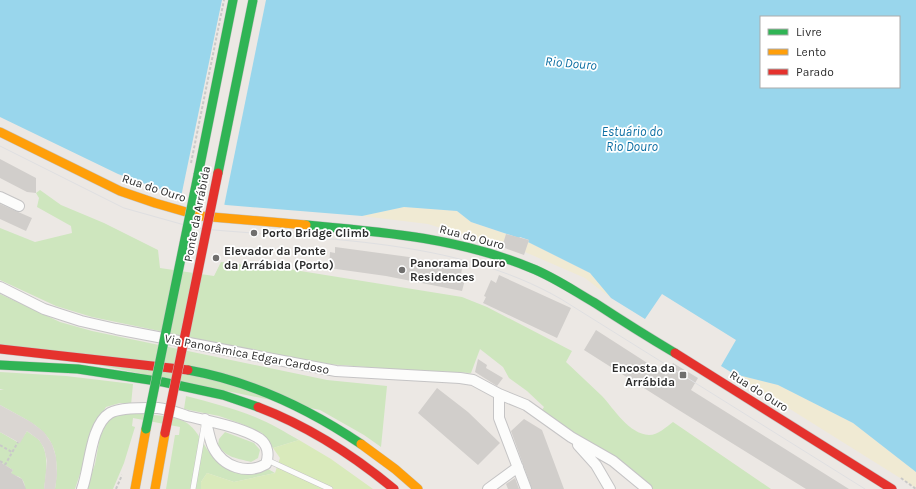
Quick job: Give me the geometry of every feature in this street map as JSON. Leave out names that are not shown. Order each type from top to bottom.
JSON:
[{"type":"main road","name":"Ponte da Arrábida","points":[[140,456],[233,0]]},
{"type":"main road","name":"Ponte da Arrábida","points":[[154,489],[253,0]]},
{"type":"main road","name":"Rua do Ouro","points":[[0,132],[120,191],[200,216],[394,233],[431,239],[465,247],[532,268],[559,281],[892,489]]},
{"type":"main road","points":[[0,350],[56,354],[184,369],[233,381],[273,396],[340,429],[392,466],[418,489]]},
{"type":"main road","points":[[0,365],[50,366],[115,374],[209,391],[243,401],[296,424],[339,448],[375,472],[394,489]]},
{"type":"main road","points":[[128,489],[140,456]]},
{"type":"main road","points":[[135,489],[140,456]]},
{"type":"street","points":[[0,197],[19,206]]},
{"type":"street","name":"Via Panorâmica Edgar Cardoso","points":[[0,287],[44,309],[80,321],[116,329],[336,371],[473,380],[499,394],[526,405],[571,437]]},
{"type":"street","points":[[499,394],[499,418],[526,489]]},
{"type":"street","points":[[82,489],[94,437],[100,423],[105,416],[111,412],[128,409],[159,408],[205,419],[242,431],[260,440],[267,448],[268,457],[266,464],[259,468],[251,469],[236,468],[229,465],[222,459],[213,446],[205,419]]},
{"type":"street","points":[[571,437],[596,465],[610,489]]},
{"type":"street","points":[[571,437],[613,461],[647,489]]},
{"type":"street","points":[[488,489],[518,467]]},
{"type":"lane","points":[[193,489],[205,419]]},
{"type":"lane","points":[[267,460],[330,489]]},
{"type":"path","points":[[0,461],[5,464],[18,442]]},
{"type":"path","points":[[0,445],[12,452]]},
{"type":"path","points":[[895,475],[916,489]]},
{"type":"green space","points":[[40,190],[61,205],[104,223],[158,250],[160,268],[214,276],[221,262],[254,266],[257,264],[462,297],[487,307],[572,351],[566,362],[602,396],[622,420],[635,430],[642,434],[652,435],[656,434],[673,422],[771,489],[653,489],[616,460],[540,413],[544,407],[527,391],[509,378],[503,367],[480,349],[471,373],[314,363],[92,317],[56,306],[0,280],[0,228],[35,242],[72,233],[71,226],[37,207],[39,198],[36,193]]},
{"type":"green space","points":[[0,294],[60,322],[92,331],[327,380],[387,386],[381,447],[364,435],[320,410],[0,345]]},
{"type":"green space","points":[[0,372],[66,376],[133,384],[131,405],[120,403],[106,407],[95,425],[75,489],[55,489],[57,471],[56,456],[46,435],[38,427],[0,405],[0,390],[4,390],[0,389]]},
{"type":"green space","points":[[186,396],[230,408],[255,417],[299,440],[273,448],[262,433],[242,424],[219,416],[184,409]]},
{"type":"green space","points":[[120,412],[155,415],[181,420],[193,428],[210,454],[222,465],[234,470],[262,468],[269,469],[275,473],[234,482],[207,473],[201,482],[201,489],[166,489],[175,435],[179,435],[180,427],[133,418],[132,426],[135,427],[124,463],[113,489],[86,489],[95,464],[100,437],[108,420]]},
{"type":"green space","points":[[27,431],[39,440],[45,451],[46,477],[44,489],[25,489],[23,480],[16,476],[9,476],[13,470],[0,462],[0,432],[19,443]]},
{"type":"green space","points":[[225,432],[254,443],[260,450],[258,458],[251,462],[232,457],[225,453],[218,445],[219,439]]},
{"type":"green space","points":[[299,440],[331,459],[373,489],[201,489],[201,482],[207,473],[234,482],[275,473],[280,458],[273,448]]},
{"type":"sand","points":[[404,207],[457,211],[471,222],[506,234],[502,247],[428,224],[362,216]]},
{"type":"sand","points":[[528,242],[590,273],[611,298],[585,278],[525,252]]},
{"type":"sand","points":[[734,374],[778,385],[853,423],[916,472],[916,488]]},
{"type":"shaded area","points":[[0,405],[31,422],[44,432],[52,444],[56,457],[57,475],[55,489],[44,489],[47,461],[44,448],[39,440],[27,431],[20,443],[0,432]]},
{"type":"water","name":"Estuário do Rio Douro","points":[[0,0],[916,0],[916,472],[853,423],[778,385],[734,374],[721,366],[736,340],[662,294],[645,319],[611,298],[590,273],[528,242],[529,240],[471,222],[457,211],[404,207],[362,216],[226,205],[170,193],[118,174],[0,117]]},
{"type":"pier","points":[[222,0],[266,0],[224,206],[181,197]]},
{"type":"building","points":[[0,159],[36,178],[36,193],[27,192],[0,178]]},
{"type":"building","points":[[0,204],[32,218],[26,231],[0,219]]},
{"type":"building","points":[[506,234],[529,240],[524,255],[502,247]]},
{"type":"building","name":"Panorama Douro Residences","points":[[335,247],[409,257],[462,268],[461,275],[466,276],[462,291],[386,276],[329,268],[330,252],[335,253]]},
{"type":"building","points":[[499,275],[571,308],[557,338],[483,303],[486,297],[484,296],[491,280],[496,283]]},
{"type":"building","points":[[596,330],[666,375],[673,363],[698,378],[691,390],[849,489],[806,489],[677,409],[584,350]]},
{"type":"building","points":[[478,359],[487,365],[486,368],[503,378],[497,386],[475,372]]},
{"type":"building","points":[[437,388],[468,412],[500,443],[478,465],[418,413]]},
{"type":"building","points":[[524,419],[542,430],[564,489],[532,489],[511,431]]},
{"type":"building","points":[[0,462],[13,470],[11,473],[22,479],[26,489],[0,489]]},
{"type":"building","points":[[515,478],[519,489],[508,489],[506,484]]},
{"type":"tram line","points":[[0,146],[124,208],[181,224],[203,229],[387,245],[433,253],[477,264],[520,279],[561,299],[865,489]]},
{"type":"traffic: fast","points":[[198,175],[233,0]]},
{"type":"traffic: fast","points":[[218,173],[253,0]]},
{"type":"traffic: fast","points":[[146,429],[198,175]]},
{"type":"traffic: fast","points":[[306,225],[364,230],[420,238],[448,243],[504,258],[556,280],[675,353]]},
{"type":"traffic: fast","points":[[0,365],[78,369],[163,382],[223,395],[258,407]]},
{"type":"traffic: fast","points":[[188,370],[234,381],[278,398],[321,419],[361,444]]},
{"type":"traffic: slow","points":[[0,132],[120,191],[155,203],[200,216],[306,225]]},
{"type":"traffic: slow","points":[[135,489],[146,429]]},
{"type":"traffic: slow","points":[[155,489],[165,433]]},
{"type":"traffic: slow","points":[[361,444],[395,469],[418,489]]},
{"type":"traffic: jam","points":[[165,433],[218,173]]},
{"type":"traffic: jam","points":[[0,349],[188,370]]},
{"type":"traffic: jam","points":[[675,353],[892,489]]},
{"type":"traffic: jam","points":[[258,407],[295,423],[329,442],[394,489]]},
{"type":"place","name":"Porto Bridge Climb","points":[[254,233]]},
{"type":"place","name":"Elevador da Ponte da Arrábida (Porto)","points":[[216,258]]},
{"type":"place","name":"Panorama Douro Residences","points":[[402,270]]},
{"type":"place","name":"Encosta da Arrábida","points":[[683,375]]},
{"type":"water label","name":"Rio Douro","points":[[571,63]]}]
